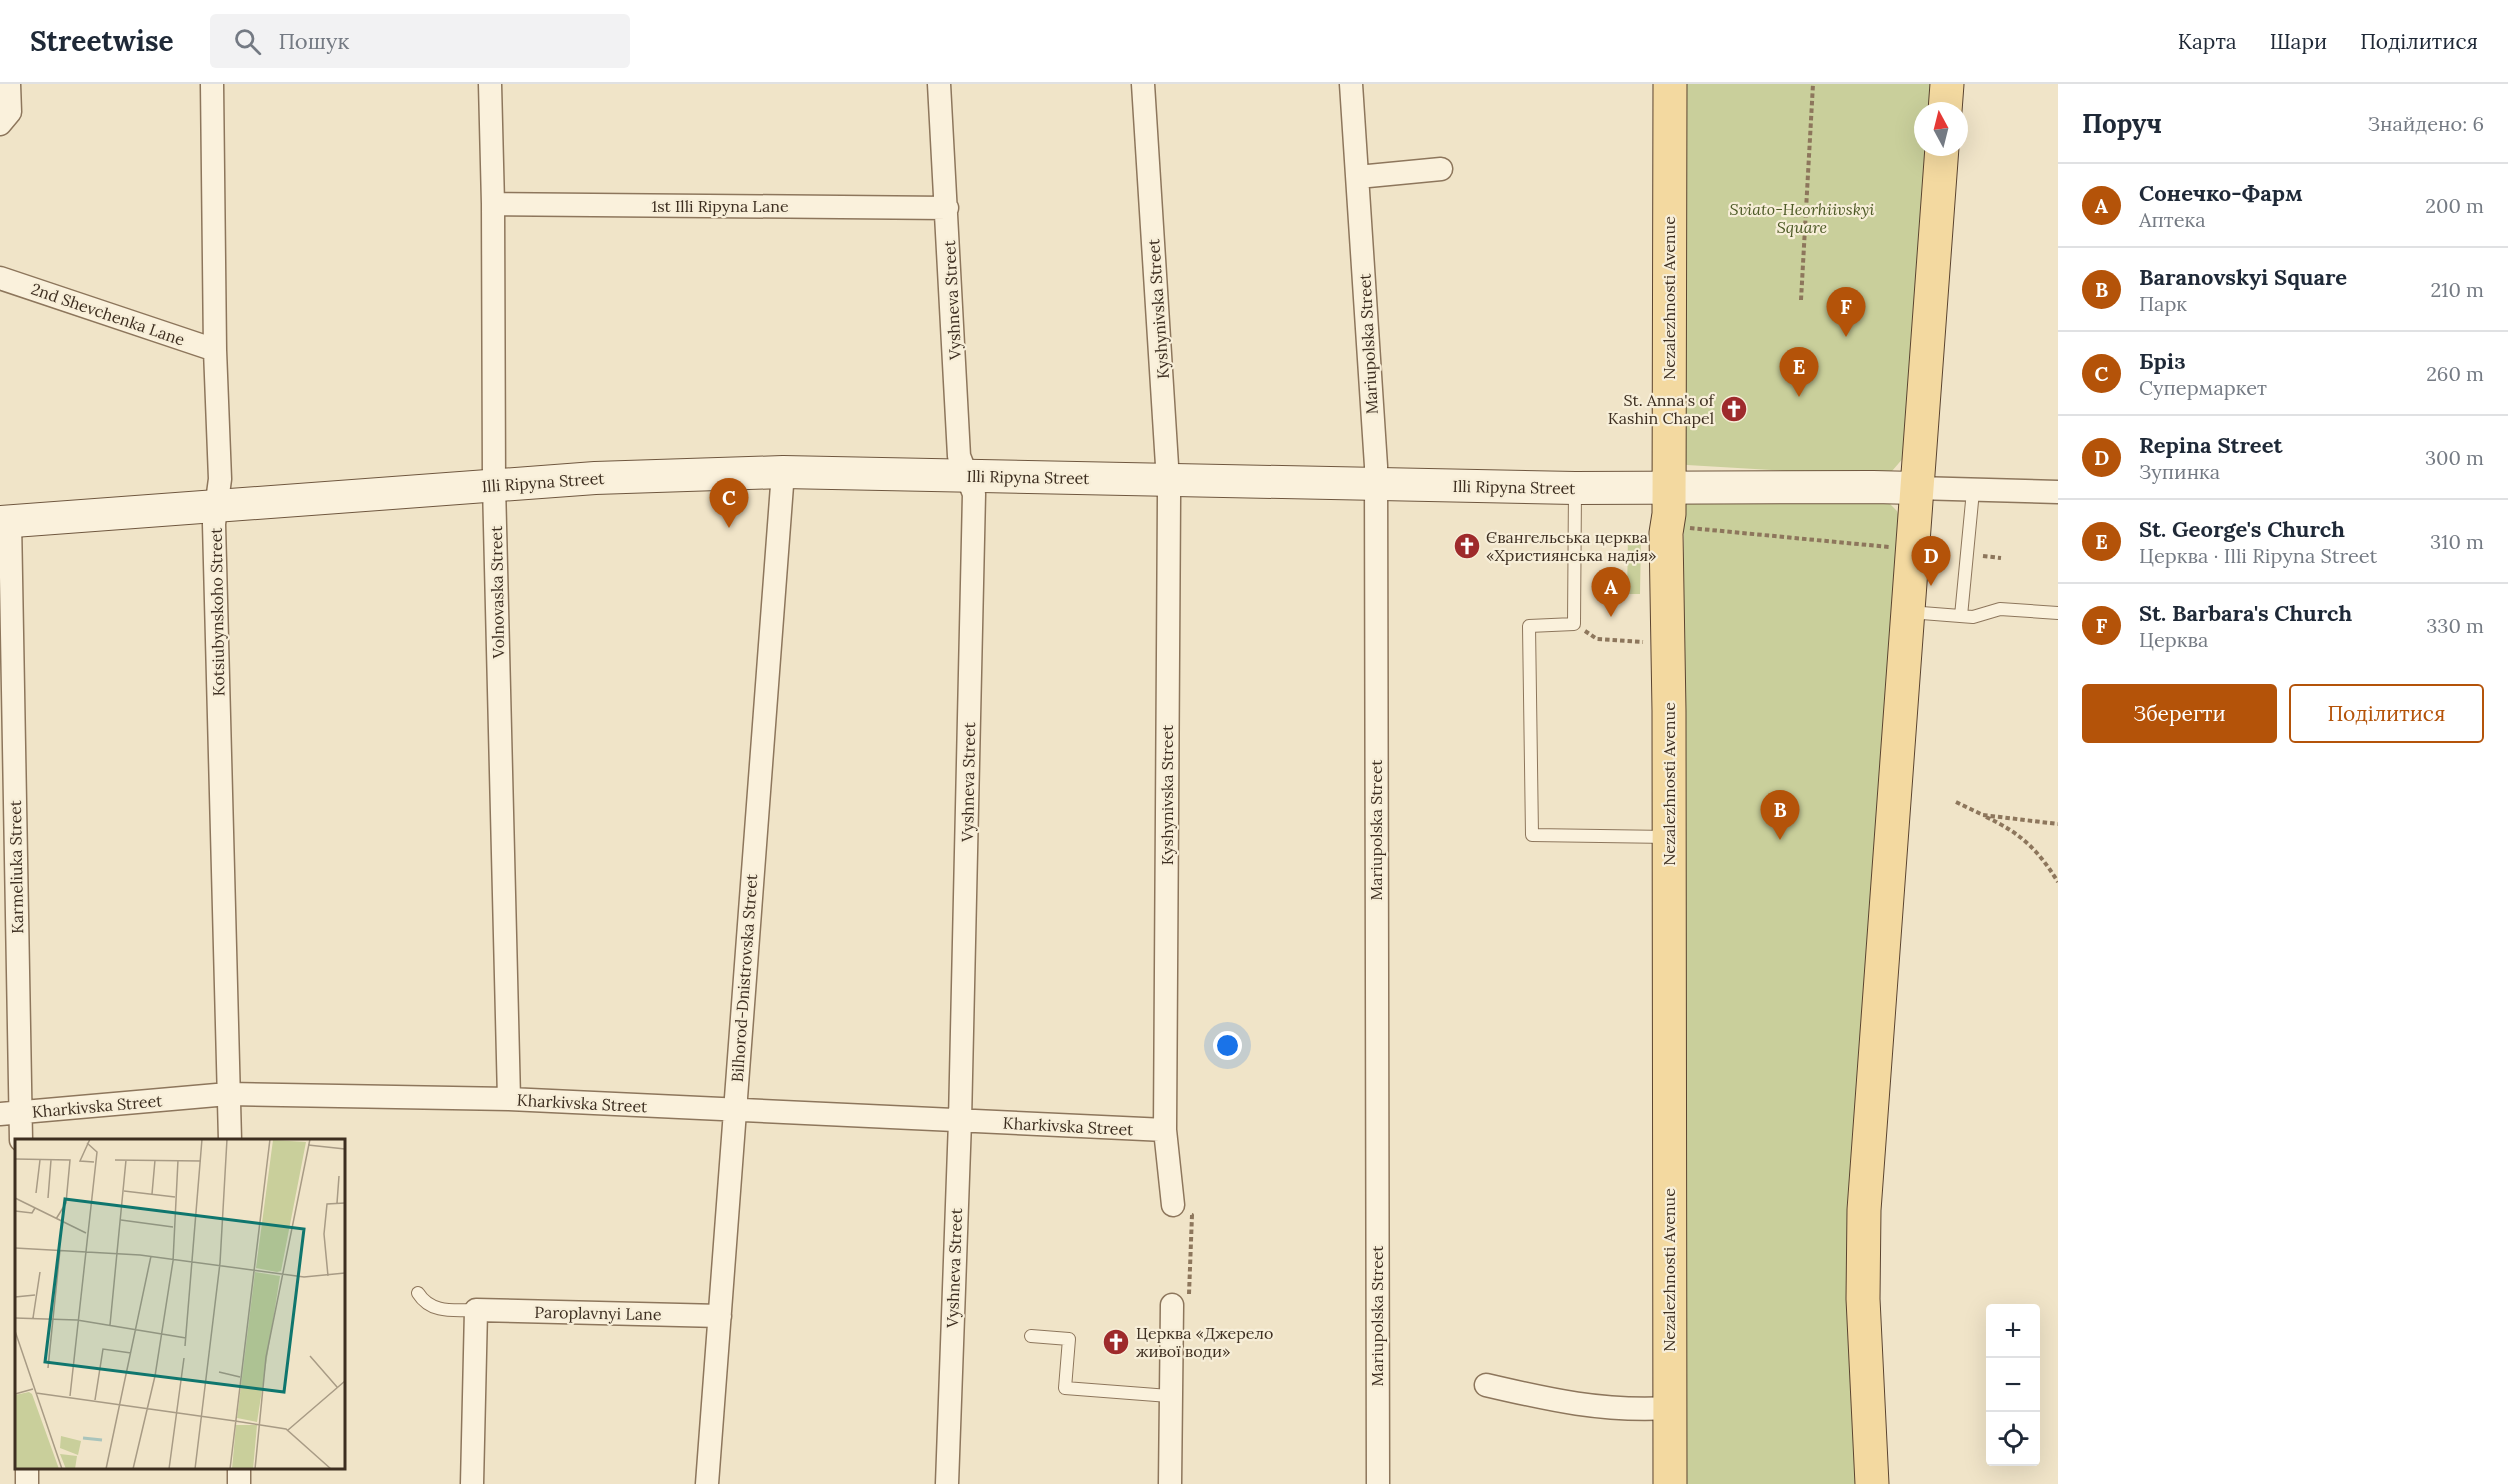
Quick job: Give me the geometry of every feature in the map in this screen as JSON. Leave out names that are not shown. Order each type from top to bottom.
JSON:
[{"type":"main road","name":"Nezalezhnosti Avenue","points":[[1670,84],[1669,514],[1666,533],[1670,1484]]},
{"type":"main road","points":[[1946,102],[1947,84]]},
{"type":"main road","points":[[1872,1484],[1863,1299],[1864,1210],[1941,156]]},
{"type":"street","points":[[0,124],[10,112],[9,84]]},
{"type":"street","name":"Kotsiubynskoho Street","points":[[212,84],[215,350],[220,478],[214,524],[230,1139]]},
{"type":"street","name":"Volnovaska Street","points":[[490,84],[493,204],[494,485],[509,1099]]},
{"type":"street","name":"Vyshneva Street","points":[[939,84],[960,456],[974,494],[960,1121],[947,1484]]},
{"type":"street","name":"Kyshynivska Street","points":[[1143,84],[1168,480],[1165,1131],[1173,1205]]},
{"type":"street","name":"Mariupolska Street","points":[[1351,84],[1375,484],[1378,1484]]},
{"type":"street","points":[[1358,177],[1440,169]]},
{"type":"street","name":"1st Illi Ripyna Lane","points":[[493,204],[947,208]]},
{"type":"street","name":"2nd Shevchenka Lane","points":[[0,278],[215,350]]},
{"type":"street","name":"Illi Ripyna Street","points":[[5,521],[494,485],[695,473],[783,472],[1575,488],[1873,487],[2058,492]]},
{"type":"street","name":"Bilhorod-Dnistrovska Street","points":[[707,1484],[783,472]]},
{"type":"street","name":"Karmeliuka Street","points":[[5,521],[10,1113],[21,1139]]},
{"type":"street","name":"Kharkivska Street","points":[[10,1113],[228,1094],[509,1099],[1165,1131]]},
{"type":"street","points":[[1170,1484],[1169,1395],[1172,1305]]},
{"type":"street","points":[[472,1484],[476,1310]]},
{"type":"street","name":"Paroplavnyi Lane","points":[[476,1310],[720,1316]]},
{"type":"street","points":[[1486,1385],[1553,1401],[1625,1410],[1670,1408]]},
{"type":"lane","points":[[1575,488],[1574,624],[1529,626],[1533,835],[1669,837]]},
{"type":"lane","points":[[1960,616],[1973,491]]},
{"type":"lane","points":[[1908,612],[1973,617],[2000,609],[2058,613]]},
{"type":"lane","name":"Paroplavnyi Lane","points":[[418,1293],[430,1307],[476,1310]]},
{"type":"lane","points":[[1030,1336],[1069,1340],[1065,1388],[1169,1395]]},
{"type":"path","points":[[1801,300],[1813,84]]},
{"type":"path","points":[[1683,528],[1900,548]]},
{"type":"path","points":[[1983,556],[2001,558]]},
{"type":"path","points":[[1574,624],[1597,639],[1643,642]]},
{"type":"path","points":[[1956,802],[2007,826],[2023,837],[2044,860],[2058,882]]},
{"type":"path","points":[[1983,815],[2058,825]]},
{"type":"path","points":[[1172,1305],[1189,1297],[1192,1215],[1173,1205]]},
{"type":"green space","name":"Sviato-Heorhiivskyi Square","points":[[1678,84],[1937,84],[1936,102],[1914,102],[1914,156],[1931,156],[1905,456],[1892,471],[1872,476],[1682,463]]},
{"type":"green space","points":[[1684,499],[1888,502],[1897,511],[1900,521],[1859,1484],[1682,1484],[1680,1132]]},
{"type":"green space","points":[[1628,536],[1641,536],[1640,594],[1627,594]]},
{"type":"place","name":"St. Barbara's Church","points":[[1846,337]]},
{"type":"place","name":"St. George's Church","points":[[1799,397]]},
{"type":"place","name":"St. Anna's of Kashin Chapel","points":[[1734,409]]},
{"type":"place","name":"Бріз","points":[[729,528]]},
{"type":"place","name":"Євангельська церква «Християнська надія»","points":[[1467,546]]},
{"type":"place","name":"Repina Street","points":[[1931,586]]},
{"type":"place","name":"Сонечко-Фарм","points":[[1611,617]]},
{"type":"place","name":"Baranovskyi Square","points":[[1780,840]]},
{"type":"place","name":"Церква «Джерело живої води»","points":[[1116,1342]]}]
